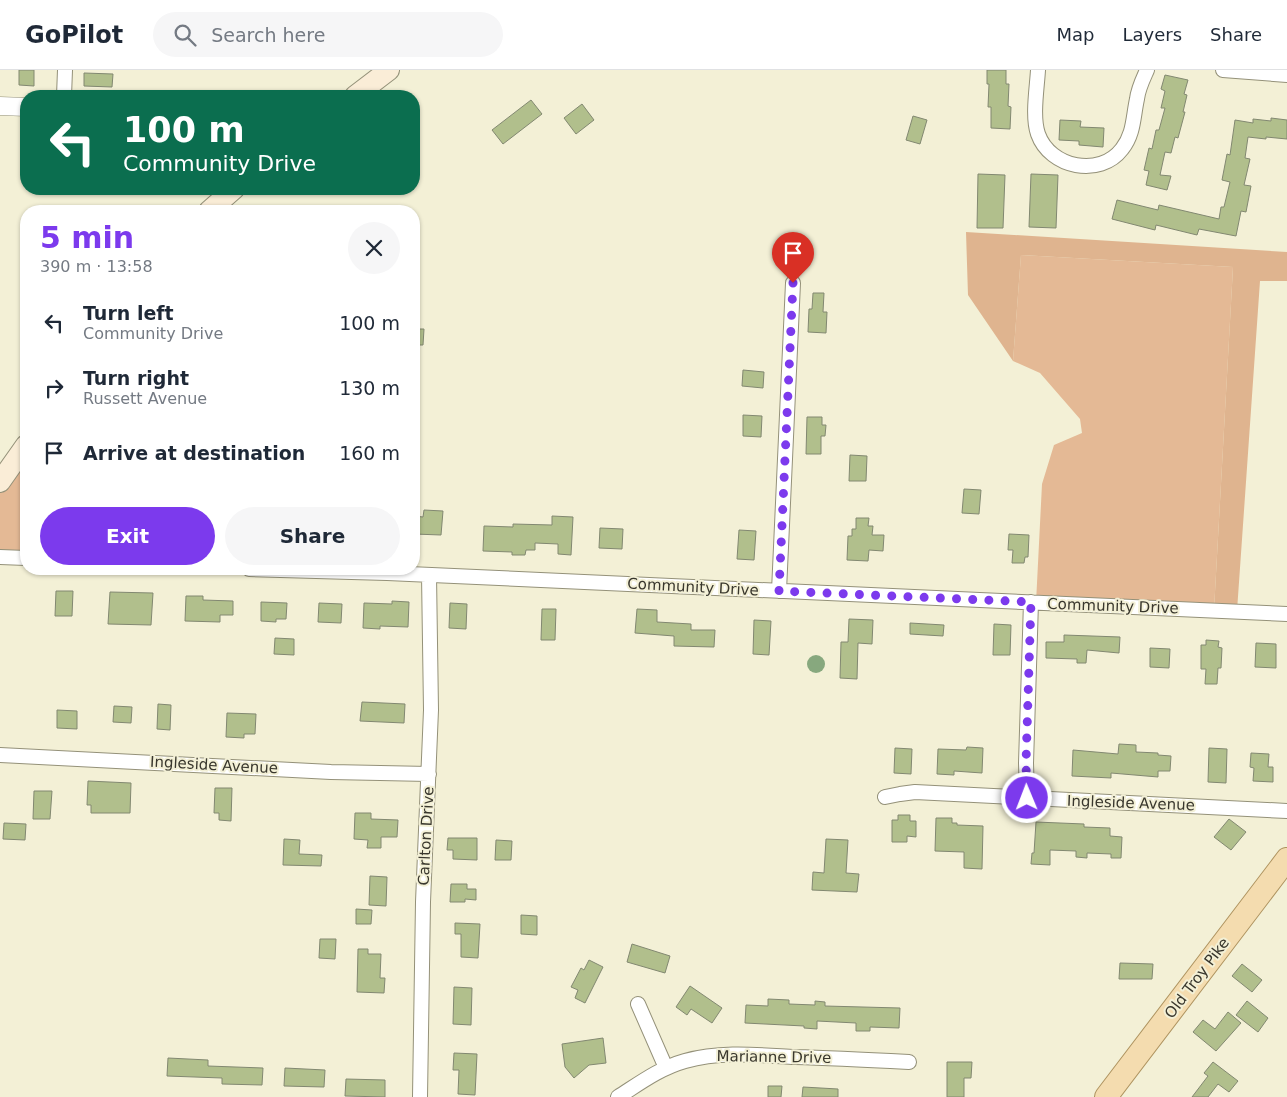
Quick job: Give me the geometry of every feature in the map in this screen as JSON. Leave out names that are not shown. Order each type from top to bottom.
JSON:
[{"type":"main road","points":[[363,90],[389,70]]},
{"type":"main road","points":[[216,205],[227,195]]},
{"type":"main road","points":[[0,482],[20,454]]},
{"type":"main road","name":"Old Troy Pike","points":[[1106,1097],[1287,859]]},
{"type":"street","points":[[64,90],[65,70]]},
{"type":"street","points":[[1038,70],[1036,123],[1042,142],[1052,154],[1061,160],[1072,165],[1083,166],[1094,166],[1106,162],[1115,156],[1127,142],[1132,128],[1137,96],[1147,70]]},
{"type":"street","points":[[1223,70],[1287,75]]},
{"type":"street","points":[[0,106],[20,108]]},
{"type":"street","points":[[779,591],[793,283]]},
{"type":"street","points":[[0,556],[20,558]]},
{"type":"street","name":"Community Drive","points":[[403,575],[1287,614]]},
{"type":"street","name":"Carlton Drive","points":[[420,1097],[423,902],[431,710],[429,576]]},
{"type":"street","points":[[1027,798],[1026,763],[1031,602]]},
{"type":"street","name":"Ingleside Avenue","points":[[0,756],[125,760],[321,771],[429,774]]},
{"type":"street","name":"Ingleside Avenue","points":[[885,797],[915,792],[1287,811]]},
{"type":"street","points":[[638,1004],[666,1068]]},
{"type":"street","name":"Marianne Drive","points":[[618,1097],[651,1075],[666,1068],[704,1057],[730,1055],[909,1062]]},
{"type":"shaded area","points":[[966,232],[1287,252],[1287,281],[1260,281],[1237,611],[1214,610],[1233,267],[1021,255],[1013,361],[968,295]]},
{"type":"shaded area","points":[[1021,255],[1233,267],[1214,610],[1036,603],[1042,484],[1054,445],[1082,433],[1080,419],[1040,373],[1013,361]]},
{"type":"shaded area","points":[[20,465],[20,553],[0,551],[0,493]]},
{"type":"shaded area","points":[[816,655],[822,658],[825,664],[822,670],[816,673],[810,670],[807,664],[810,658]]},
{"type":"building","points":[[19,70],[34,70],[34,86],[19,85]]},
{"type":"building","points":[[987,70],[1006,70],[1006,84],[1009,84],[1008,106],[1011,107],[1010,129],[991,128],[991,107],[988,107],[989,84],[987,84]]},
{"type":"building","points":[[84,73],[113,74],[112,87],[84,86]]},
{"type":"building","points":[[1165,75],[1188,80],[1184,94],[1187,95],[1183,112],[1185,112],[1178,138],[1175,137],[1171,153],[1165,152],[1160,175],[1171,176],[1167,190],[1146,185],[1149,171],[1144,170],[1149,148],[1152,149],[1156,130],[1159,130],[1165,108],[1161,108],[1165,91],[1161,89]]},
{"type":"building","points":[[531,100],[542,114],[503,144],[492,130]]},
{"type":"building","points":[[582,104],[594,120],[576,134],[564,118]]},
{"type":"building","points":[[913,116],[927,120],[920,144],[906,140]]},
{"type":"building","points":[[1271,118],[1287,120],[1287,139],[1248,137],[1245,158],[1250,159],[1244,185],[1251,186],[1246,212],[1241,211],[1236,236],[1199,229],[1197,235],[1156,225],[1155,230],[1112,219],[1117,200],[1158,210],[1159,205],[1219,219],[1221,207],[1224,207],[1230,182],[1222,180],[1227,154],[1230,155],[1235,120],[1253,123],[1253,119],[1271,121]]},
{"type":"building","points":[[1060,120],[1081,121],[1080,127],[1104,128],[1103,147],[1079,145],[1079,141],[1059,140]]},
{"type":"building","points":[[978,174],[1005,175],[1003,228],[977,228]]},
{"type":"building","points":[[1031,174],[1058,175],[1056,228],[1029,227]]},
{"type":"building","points":[[813,293],[824,293],[823,312],[827,312],[826,333],[808,332],[809,309],[812,309]]},
{"type":"building","points":[[420,329],[424,329],[423,345],[420,345]]},
{"type":"building","points":[[743,370],[764,372],[763,388],[742,386]]},
{"type":"building","points":[[743,415],[762,416],[761,437],[743,436]]},
{"type":"building","points":[[807,417],[822,417],[822,425],[826,425],[825,436],[821,436],[821,454],[806,454]]},
{"type":"building","points":[[850,455],[867,456],[866,481],[849,481]]},
{"type":"building","points":[[964,489],[981,490],[979,514],[962,513]]},
{"type":"building","points":[[424,510],[443,511],[441,535],[420,534],[420,517],[423,517]]},
{"type":"building","points":[[552,516],[573,517],[571,555],[558,554],[558,544],[535,543],[535,550],[526,550],[525,555],[512,555],[512,552],[483,551],[484,526],[513,527],[513,524],[552,525]]},
{"type":"building","points":[[856,518],[869,518],[868,526],[873,526],[872,535],[884,535],[883,551],[869,550],[868,561],[847,560],[848,536],[852,536],[852,529],[856,529]]},
{"type":"building","points":[[600,528],[623,529],[622,549],[599,548]]},
{"type":"building","points":[[739,530],[756,531],[754,560],[737,559]]},
{"type":"building","points":[[1009,534],[1029,535],[1028,557],[1025,557],[1024,563],[1012,563],[1013,550],[1008,550]]},
{"type":"building","points":[[56,591],[73,591],[72,616],[55,616]]},
{"type":"building","points":[[110,592],[153,593],[151,625],[108,624]]},
{"type":"building","points":[[186,596],[203,596],[203,600],[233,601],[233,615],[220,615],[220,622],[185,621]]},
{"type":"building","points":[[392,601],[409,602],[408,627],[380,626],[380,629],[363,628],[364,603],[392,604]]},
{"type":"building","points":[[261,602],[287,603],[286,619],[276,619],[276,622],[261,621]]},
{"type":"building","points":[[319,603],[342,604],[341,623],[318,622]]},
{"type":"building","points":[[450,603],[467,604],[466,629],[449,628]]},
{"type":"building","points":[[542,609],[556,609],[555,640],[541,640]]},
{"type":"building","points":[[637,609],[657,610],[657,622],[691,624],[691,630],[715,630],[714,647],[674,646],[674,636],[635,633]]},
{"type":"building","points":[[849,619],[873,620],[872,644],[858,643],[857,679],[840,678],[841,642],[848,642]]},
{"type":"building","points":[[754,620],[771,621],[769,655],[753,654]]},
{"type":"building","points":[[910,623],[944,625],[943,636],[910,634]]},
{"type":"building","points":[[994,624],[1011,625],[1010,655],[993,655]]},
{"type":"building","points":[[1064,635],[1120,637],[1119,653],[1087,650],[1086,663],[1077,663],[1077,659],[1046,658],[1046,642],[1064,642]]},
{"type":"building","points":[[275,638],[294,639],[294,655],[274,654]]},
{"type":"building","points":[[1206,640],[1219,641],[1218,647],[1222,648],[1221,668],[1218,668],[1217,684],[1205,684],[1206,669],[1201,669],[1201,645],[1206,645]]},
{"type":"building","points":[[1256,643],[1276,644],[1276,668],[1255,667]]},
{"type":"building","points":[[1150,648],[1170,649],[1169,668],[1150,667]]},
{"type":"building","points":[[362,702],[405,704],[404,723],[360,721]]},
{"type":"building","points":[[158,704],[171,705],[170,730],[157,729]]},
{"type":"building","points":[[114,706],[132,707],[131,723],[113,722]]},
{"type":"building","points":[[57,710],[77,711],[77,729],[57,728]]},
{"type":"building","points":[[227,713],[256,714],[255,734],[244,734],[244,738],[226,737]]},
{"type":"building","points":[[1119,744],[1136,745],[1136,752],[1158,753],[1158,755],[1171,756],[1170,771],[1158,771],[1158,777],[1111,773],[1111,778],[1072,776],[1073,750],[1118,754]]},
{"type":"building","points":[[967,747],[983,748],[982,773],[954,771],[954,775],[937,774],[938,749],[966,750]]},
{"type":"building","points":[[895,748],[912,749],[911,774],[894,773]]},
{"type":"building","points":[[1209,748],[1227,749],[1226,783],[1208,782]]},
{"type":"building","points":[[1251,753],[1269,754],[1268,767],[1273,767],[1273,782],[1253,781],[1254,768],[1250,767]]},
{"type":"building","points":[[88,781],[131,783],[130,813],[91,813],[91,805],[87,805]]},
{"type":"building","points":[[215,788],[232,788],[231,821],[219,820],[219,813],[214,813]]},
{"type":"building","points":[[34,791],[52,791],[50,819],[33,819]]},
{"type":"building","points":[[355,813],[371,813],[371,819],[398,820],[397,837],[381,837],[381,848],[367,848],[368,840],[354,839]]},
{"type":"building","points":[[898,815],[910,815],[910,821],[916,821],[916,837],[907,836],[907,842],[892,842],[892,820],[898,820]]},
{"type":"building","points":[[936,818],[952,818],[952,823],[957,823],[957,825],[983,826],[982,869],[964,868],[964,852],[935,851]]},
{"type":"building","points":[[1229,819],[1246,832],[1231,850],[1214,837]]},
{"type":"building","points":[[1036,822],[1084,824],[1084,827],[1110,828],[1110,836],[1122,837],[1121,858],[1111,858],[1111,854],[1087,853],[1087,858],[1076,857],[1076,851],[1050,850],[1050,865],[1031,864],[1032,853],[1034,853]]},
{"type":"building","points":[[4,823],[26,824],[25,840],[3,839]]},
{"type":"building","points":[[448,838],[477,838],[477,860],[453,859],[453,850],[447,850]]},
{"type":"building","points":[[284,839],[300,840],[299,854],[322,855],[321,866],[283,865]]},
{"type":"building","points":[[826,839],[848,840],[846,873],[859,874],[857,892],[812,890],[813,872],[824,873]]},
{"type":"building","points":[[496,840],[512,841],[511,860],[495,860]]},
{"type":"building","points":[[370,876],[387,877],[386,906],[369,905]]},
{"type":"building","points":[[451,884],[467,884],[467,889],[476,889],[476,900],[465,899],[465,902],[450,902]]},
{"type":"building","points":[[356,909],[372,910],[371,924],[356,924]]},
{"type":"building","points":[[521,915],[537,916],[537,935],[521,934]]},
{"type":"building","points":[[455,923],[480,924],[478,958],[461,957],[461,934],[455,934]]},
{"type":"building","points":[[320,939],[336,939],[335,959],[319,958]]},
{"type":"building","points":[[632,944],[670,956],[665,973],[627,962]]},
{"type":"building","points":[[358,949],[368,949],[368,954],[381,954],[380,978],[385,978],[384,993],[357,992]]},
{"type":"building","points":[[589,960],[603,967],[585,1003],[575,998],[578,990],[571,987],[581,968],[584,970]]},
{"type":"building","points":[[1120,963],[1153,964],[1152,979],[1119,979]]},
{"type":"building","points":[[1242,964],[1262,980],[1252,992],[1232,976]]},
{"type":"building","points":[[690,986],[722,1008],[712,1023],[691,1009],[687,1015],[676,1007]]},
{"type":"building","points":[[454,987],[472,988],[471,1025],[453,1024]]},
{"type":"building","points":[[768,999],[789,1000],[789,1004],[815,1005],[815,1001],[825,1002],[825,1006],[900,1008],[899,1028],[870,1027],[870,1031],[856,1031],[856,1023],[817,1021],[817,1029],[804,1028],[804,1026],[745,1023],[746,1005],[768,1006]]},
{"type":"building","points":[[1247,1001],[1268,1018],[1258,1032],[1236,1015]]},
{"type":"building","points":[[1228,1012],[1241,1023],[1216,1051],[1193,1032],[1203,1020],[1215,1029]]},
{"type":"building","points":[[603,1038],[606,1063],[589,1065],[574,1078],[565,1067],[562,1044]]},
{"type":"building","points":[[454,1053],[477,1054],[475,1095],[458,1094],[459,1070],[453,1070]]},
{"type":"building","points":[[168,1058],[208,1060],[208,1066],[263,1068],[262,1085],[222,1084],[222,1078],[167,1076]]},
{"type":"building","points":[[947,1062],[972,1062],[971,1078],[964,1078],[964,1097],[947,1097]]},
{"type":"building","points":[[1213,1062],[1238,1081],[1229,1092],[1218,1084],[1208,1097],[1192,1097],[1208,1076],[1204,1073]]},
{"type":"building","points":[[285,1068],[325,1070],[324,1087],[284,1086]]},
{"type":"building","points":[[346,1079],[385,1080],[385,1097],[345,1096]]},
{"type":"building","points":[[768,1086],[782,1086],[781,1097],[768,1097]]},
{"type":"building","points":[[803,1087],[838,1089],[838,1097],[802,1097]]},
{"type":"route","points":[[793,283],[779,591],[1031,602],[1026,763],[1027,798]]}]
